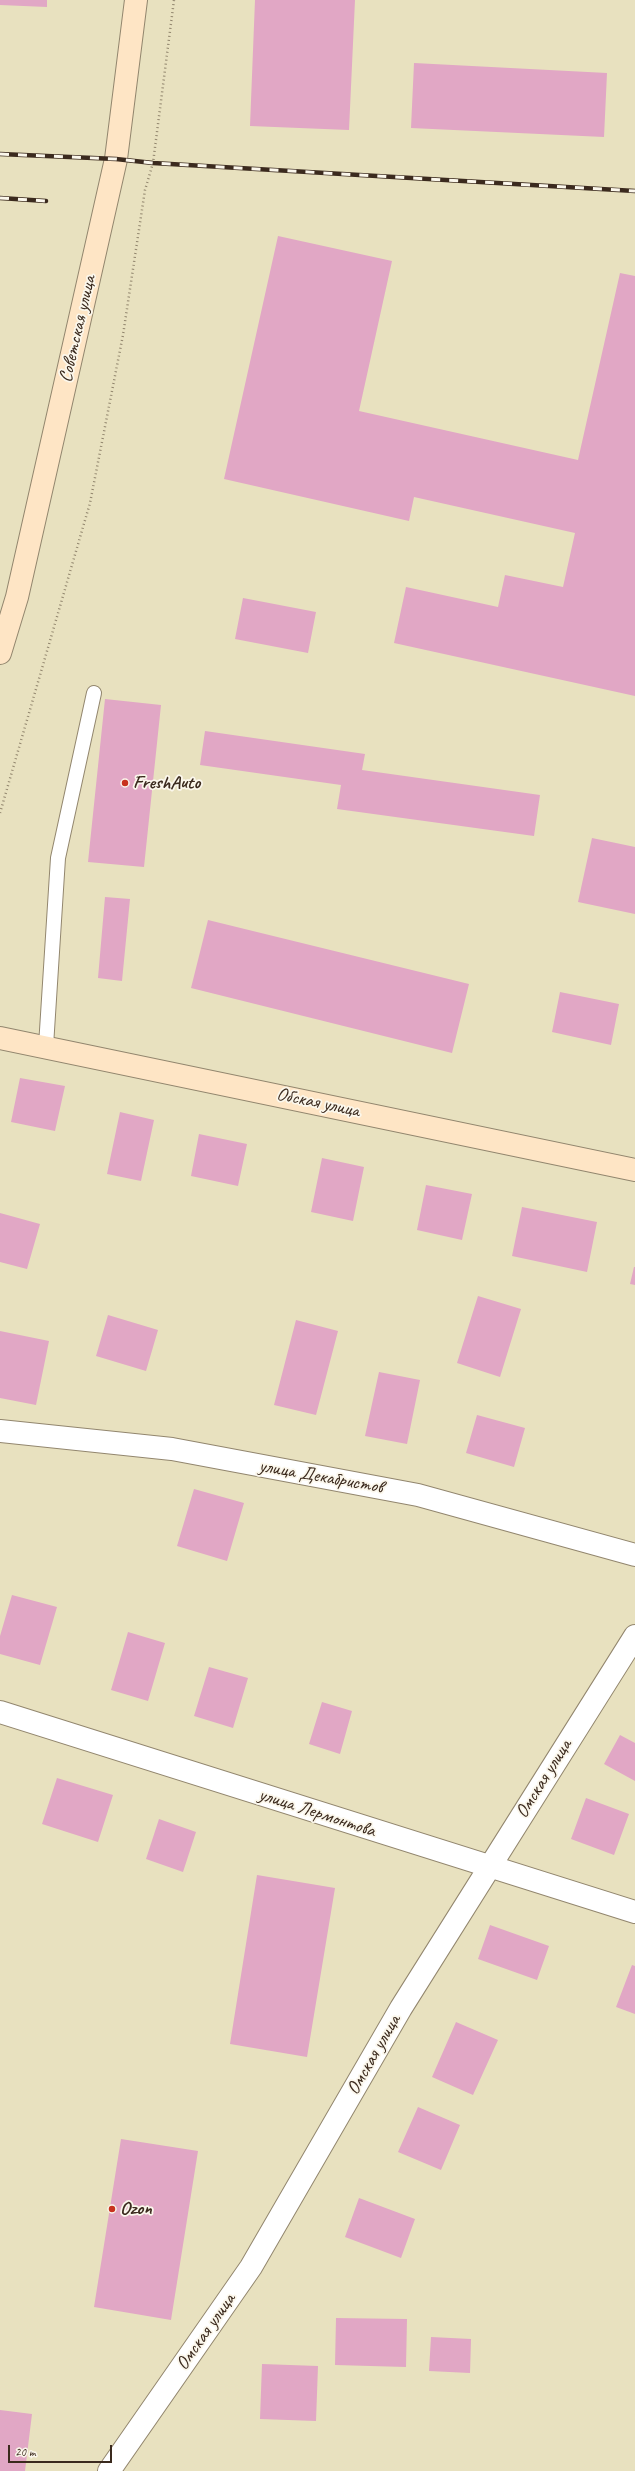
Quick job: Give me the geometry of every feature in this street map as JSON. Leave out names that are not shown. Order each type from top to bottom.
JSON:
[{"type":"main road","name":"Советская улица","points":[[0,653],[17,597],[116,159],[136,0]]},
{"type":"main road","name":"Обская улица","points":[[0,1038],[46,1046],[635,1170]]},
{"type":"street","name":"улица Декабристов","points":[[0,1431],[172,1449],[418,1495],[635,1554]]},
{"type":"street","name":"Омская улица","points":[[109,2471],[251,2267],[401,2008],[488,1867],[635,1636]]},
{"type":"street","name":"улица Лермонтова","points":[[0,1712],[488,1867],[635,1912]]},
{"type":"lane","points":[[46,1046],[58,858],[94,692]]},
{"type":"path","points":[[0,813],[90,503],[122,335],[145,190],[153,163],[174,0]]},
{"type":"building","points":[[0,0],[47,0],[47,7],[0,5]]},
{"type":"building","points":[[255,0],[355,0],[349,130],[250,126]]},
{"type":"building","points":[[414,63],[607,73],[604,137],[411,128]]},
{"type":"building","points":[[278,236],[392,261],[359,411],[578,460],[620,273],[635,276],[635,696],[394,643],[406,587],[498,607],[505,575],[563,587],[575,533],[414,497],[409,521],[224,479]]},
{"type":"building","points":[[243,598],[316,612],[308,653],[235,639]]},
{"type":"building","name":"FreshAuto","points":[[105,699],[161,705],[144,867],[88,862]]},
{"type":"building","points":[[205,731],[365,754],[362,770],[540,795],[534,836],[337,809],[341,785],[200,765]]},
{"type":"building","points":[[592,838],[635,847],[635,914],[578,902]]},
{"type":"building","points":[[105,897],[130,899],[122,981],[98,978]]},
{"type":"building","points":[[208,920],[469,984],[452,1053],[191,988]]},
{"type":"building","points":[[560,992],[619,1004],[611,1045],[552,1032]]},
{"type":"building","points":[[20,1078],[65,1086],[55,1131],[11,1122]]},
{"type":"building","points":[[120,1112],[154,1120],[141,1181],[107,1174]]},
{"type":"building","points":[[199,1134],[247,1144],[238,1186],[191,1176]]},
{"type":"building","points":[[322,1158],[364,1167],[353,1221],[311,1212]]},
{"type":"building","points":[[426,1185],[472,1194],[462,1240],[417,1230]]},
{"type":"building","points":[[522,1207],[597,1222],[587,1272],[512,1256]]},
{"type":"building","points":[[0,1213],[40,1224],[27,1269],[0,1262]]},
{"type":"building","points":[[635,1267],[635,1285],[630,1284]]},
{"type":"building","points":[[478,1296],[521,1309],[500,1377],[457,1363]]},
{"type":"building","points":[[108,1315],[158,1330],[146,1371],[96,1356]]},
{"type":"building","points":[[296,1320],[338,1331],[316,1415],[274,1405]]},
{"type":"building","points":[[0,1331],[49,1341],[36,1405],[0,1398]]},
{"type":"building","points":[[379,1372],[420,1380],[407,1444],[365,1436]]},
{"type":"building","points":[[477,1415],[525,1428],[514,1467],[466,1453]]},
{"type":"building","points":[[194,1489],[244,1503],[227,1561],[177,1546]]},
{"type":"building","points":[[12,1595],[57,1607],[40,1665],[0,1654],[0,1636]]},
{"type":"building","points":[[128,1632],[165,1643],[148,1701],[111,1690]]},
{"type":"building","points":[[209,1667],[248,1678],[233,1728],[194,1716]]},
{"type":"building","points":[[322,1702],[352,1711],[340,1754],[309,1744]]},
{"type":"building","points":[[620,1735],[635,1743],[635,1781],[604,1764]]},
{"type":"building","points":[[57,1778],[113,1795],[98,1842],[42,1824]]},
{"type":"building","points":[[586,1798],[629,1814],[614,1855],[571,1839]]},
{"type":"building","points":[[159,1819],[196,1832],[183,1872],[146,1859]]},
{"type":"building","points":[[257,1875],[335,1888],[307,2057],[230,2044]]},
{"type":"building","points":[[490,1925],[549,1946],[537,1980],[478,1959]]},
{"type":"building","points":[[632,1965],[635,1966],[635,2014],[616,2007]]},
{"type":"building","points":[[456,2022],[498,2040],[473,2095],[432,2077]]},
{"type":"building","points":[[418,2107],[460,2125],[441,2170],[398,2152]]},
{"type":"building","points":[[121,2139],[198,2151],[171,2320],[94,2307]]},
{"type":"building","points":[[359,2198],[415,2219],[401,2258],[345,2237]]},
{"type":"building","points":[[336,2318],[407,2319],[406,2367],[335,2365]]},
{"type":"building","points":[[431,2337],[471,2339],[470,2373],[429,2371]]},
{"type":"building","points":[[262,2364],[318,2366],[316,2421],[260,2419]]},
{"type":"building","points":[[0,2410],[32,2414],[25,2471],[0,2471]]},
{"type":"railway","points":[[0,154],[116,159],[153,163],[635,191]]},
{"type":"railway","points":[[0,198],[46,201]]},
{"type":"place","name":"FreshAuto","points":[[125,783]]},
{"type":"place","name":"Ozon","points":[[112,2209]]}]
